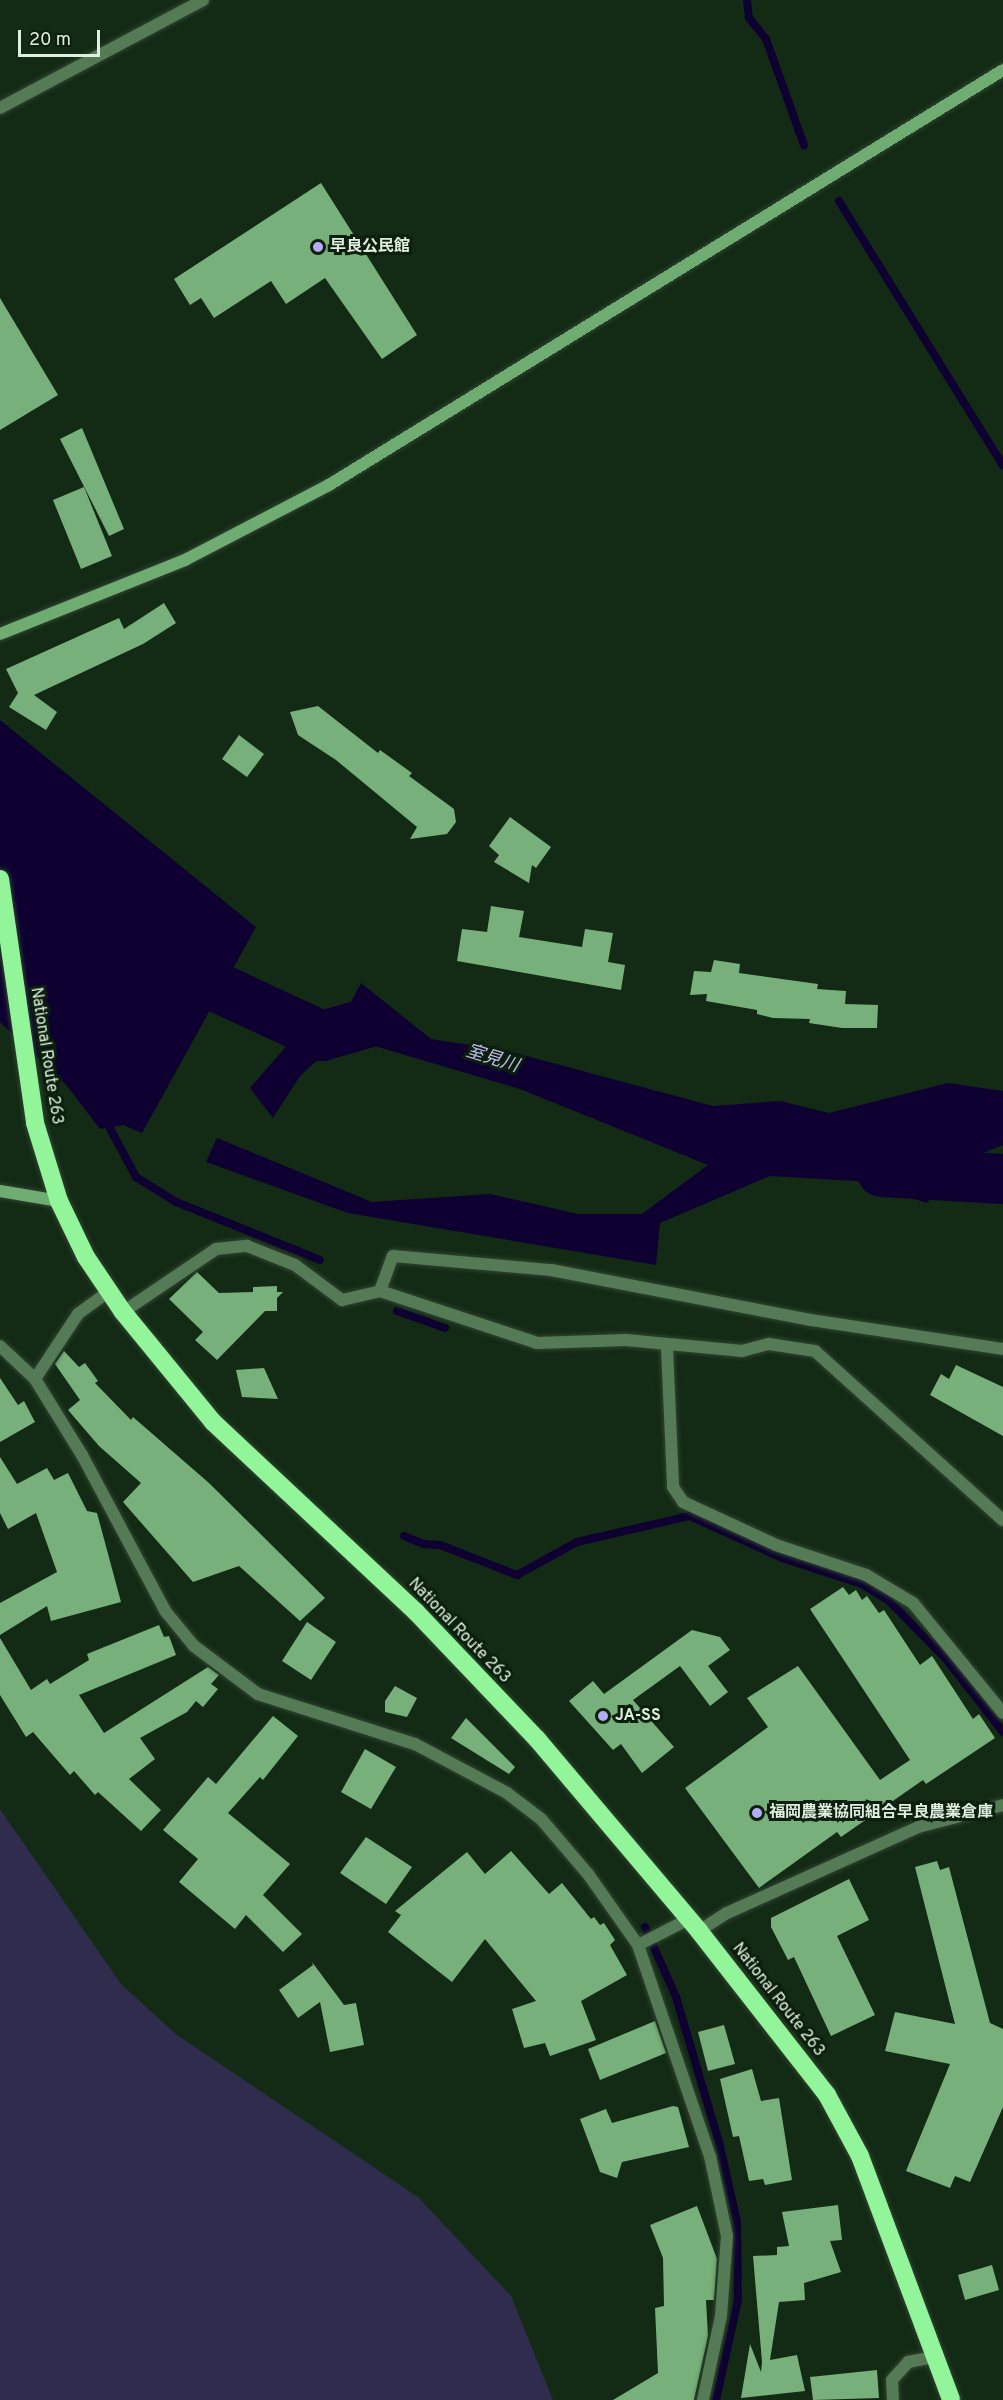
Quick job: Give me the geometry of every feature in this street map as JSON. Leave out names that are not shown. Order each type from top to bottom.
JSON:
[{"type":"highway","name":"National Route 263","points":[[0,879],[35,1123],[60,1201],[86,1257],[123,1312],[213,1422],[416,1612],[537,1739],[694,1925],[827,2096],[861,2156],[951,2400]]},
{"type":"street","points":[[0,108],[202,0]]},
{"type":"street","points":[[0,634],[185,561],[329,485],[1003,70]]},
{"type":"street","points":[[0,1191],[60,1201]]},
{"type":"street","points":[[123,1312],[216,1249],[247,1246],[295,1265],[342,1300],[380,1291],[537,1343],[626,1340],[667,1347],[742,1351],[769,1344],[815,1351],[1003,1520]]},
{"type":"street","points":[[380,1291],[393,1256],[551,1270],[834,1324],[1003,1349]]},
{"type":"street","points":[[35,1379],[78,1314],[108,1292]]},
{"type":"street","points":[[0,1346],[35,1379],[82,1455],[166,1612],[194,1646],[258,1694],[416,1744],[507,1793],[542,1819],[588,1874],[638,1945],[710,2156],[726,2236],[721,2316],[703,2400]]},
{"type":"street","points":[[667,1347],[673,1487],[683,1502],[776,1545],[866,1575],[913,1603],[1003,1713]]},
{"type":"street","points":[[638,1945],[663,1933],[727,1913],[918,1827],[1003,1805]]},
{"type":"street","points":[[893,2400],[892,2380],[908,2362],[934,2356]]},
{"type":"shaded area","points":[[0,1809],[121,1984],[177,2035],[418,2197],[511,2296],[553,2400],[0,2400]]},
{"type":"water","points":[[0,720],[256,927],[142,1133],[123,1125],[100,1129],[67,1086],[0,1022]]},
{"type":"water","points":[[361,983],[431,1039],[508,1051],[713,1106],[780,1101],[829,1113],[948,1083],[1003,1091],[1003,1145],[957,1163],[927,1203],[857,1181],[770,1176],[660,1223],[656,1265],[348,1213],[206,1162],[217,1138],[372,1202],[490,1194],[578,1214],[642,1214],[708,1165],[520,1089],[361,1042],[333,1046],[300,1076],[273,1118],[250,1088],[315,1013],[343,1017]]},
{"type":"building","points":[[321,183],[417,335],[382,359],[325,278],[286,304],[271,281],[214,318],[201,298],[190,305],[174,279]]},
{"type":"building","points":[[0,298],[58,395],[0,430]]},
{"type":"building","points":[[82,428],[124,529],[109,536],[60,439]]},
{"type":"building","points":[[84,487],[112,556],[81,569],[53,500]]},
{"type":"building","points":[[164,603],[176,623],[143,644],[34,695],[57,712],[46,730],[9,707],[18,693],[6,669],[119,618],[124,629]]},
{"type":"building","points":[[318,706],[378,753],[380,750],[412,773],[409,776],[454,809],[456,822],[447,834],[410,839],[417,827],[336,760],[298,735],[290,712]]},
{"type":"building","points":[[239,735],[264,754],[247,777],[222,759]]},
{"type":"building","points":[[510,817],[551,847],[536,868],[532,865],[529,883],[494,862],[499,855],[489,846]]},
{"type":"building","points":[[491,906],[524,911],[519,937],[582,947],[585,929],[613,933],[608,962],[625,965],[621,990],[457,961],[462,929],[487,932]]},
{"type":"building","points":[[714,960],[740,964],[739,973],[818,984],[817,989],[846,991],[845,1004],[878,1005],[877,1028],[842,1028],[809,1023],[810,1019],[773,1018],[757,1014],[757,1010],[706,1001],[707,994],[690,995],[694,971],[711,972]]},
{"type":"building","points":[[197,1272],[219,1293],[253,1292],[253,1287],[277,1286],[277,1292],[283,1292],[277,1298],[277,1311],[265,1311],[217,1360],[195,1340],[203,1332],[169,1299]]},
{"type":"building","points":[[64,1351],[79,1367],[85,1363],[98,1381],[95,1383],[131,1420],[133,1417],[209,1483],[325,1598],[300,1621],[239,1566],[193,1582],[123,1502],[141,1483],[99,1446],[68,1410],[80,1400],[55,1364]]},
{"type":"building","points":[[956,1365],[1003,1387],[1003,1436],[930,1395],[941,1374],[949,1379]]},
{"type":"building","points":[[264,1368],[278,1399],[242,1397],[236,1370]]},
{"type":"building","points":[[0,1378],[18,1405],[24,1401],[35,1422],[0,1442]]},
{"type":"building","points":[[0,1457],[17,1484],[47,1468],[54,1480],[68,1473],[87,1511],[97,1513],[121,1602],[51,1621],[47,1606],[0,1635],[0,1603],[57,1572],[36,1513],[8,1529],[0,1513]]},
{"type":"building","points":[[843,1587],[849,1595],[856,1590],[862,1600],[867,1596],[879,1613],[884,1610],[920,1665],[932,1656],[973,1719],[979,1714],[995,1738],[926,1784],[923,1780],[841,1837],[837,1832],[759,1888],[685,1788],[768,1727],[747,1698],[798,1666],[880,1780],[910,1760],[810,1609]]},
{"type":"building","points":[[307,1622],[336,1642],[311,1680],[282,1661]]},
{"type":"building","points":[[159,1625],[164,1637],[169,1636],[176,1655],[79,1695],[104,1733],[208,1667],[219,1675],[211,1684],[218,1689],[203,1707],[196,1701],[187,1712],[140,1738],[155,1759],[129,1779],[161,1810],[141,1831],[98,1792],[95,1795],[74,1771],[70,1775],[33,1732],[26,1737],[0,1695],[0,1638],[31,1690],[47,1679],[50,1684],[89,1660],[87,1654]]},
{"type":"building","points":[[692,1630],[720,1637],[730,1650],[708,1666],[728,1692],[710,1706],[680,1666],[633,1700],[674,1747],[642,1773],[621,1744],[613,1750],[569,1701],[593,1681],[604,1694]]},
{"type":"building","points":[[395,1686],[417,1698],[407,1717],[385,1712],[385,1701]]},
{"type":"building","points":[[273,1716],[298,1736],[263,1780],[260,1777],[228,1813],[290,1864],[263,1895],[302,1934],[283,1952],[246,1915],[235,1929],[179,1882],[198,1859],[163,1830],[208,1777],[216,1784]]},
{"type":"building","points":[[466,1718],[515,1767],[509,1774],[451,1738]]},
{"type":"building","points":[[365,1749],[396,1767],[371,1809],[341,1792]]},
{"type":"building","points":[[366,1837],[412,1867],[386,1904],[340,1873]]},
{"type":"building","points":[[511,1851],[549,1894],[562,1883],[591,1919],[594,1917],[600,1925],[604,1923],[615,1940],[610,1945],[627,1975],[581,2001],[596,2040],[550,2056],[545,2043],[524,2048],[512,2009],[536,2001],[485,1939],[452,1982],[388,1932],[401,1915],[395,1911],[467,1852],[485,1874]]},
{"type":"building","points":[[937,1861],[940,1870],[949,1867],[990,2023],[1003,2029],[1003,2107],[970,2182],[955,2176],[950,2188],[906,2171],[950,2064],[885,2051],[895,2012],[955,2024],[915,1867]]},
{"type":"building","points":[[849,1879],[869,1920],[837,1936],[875,2015],[831,2036],[794,1957],[788,1960],[771,1927],[771,1918]]},
{"type":"building","points":[[312,1962],[344,2005],[356,2003],[364,2045],[330,2052],[320,2002],[298,2018],[279,1990],[313,1965]]},
{"type":"building","points":[[655,2021],[666,2053],[600,2080],[588,2049]]},
{"type":"building","points":[[724,2025],[735,2064],[708,2071],[698,2032]]},
{"type":"building","points":[[752,2069],[761,2101],[779,2098],[792,2180],[765,2185],[763,2179],[749,2181],[739,2136],[733,2137],[720,2079]]},
{"type":"building","points":[[673,2106],[678,2107],[689,2147],[622,2162],[617,2178],[600,2172],[580,2119],[606,2109],[612,2123]]},
{"type":"building","points":[[838,2205],[842,2240],[830,2241],[841,2272],[804,2283],[805,2300],[779,2302],[770,2360],[797,2355],[805,2391],[741,2398],[750,2344],[761,2372],[762,2362],[753,2256],[777,2255],[777,2247],[789,2246],[782,2212]]},
{"type":"building","points":[[697,2206],[717,2259],[714,2300],[706,2300],[708,2336],[694,2400],[613,2400],[658,2373],[655,2308],[664,2306],[663,2258],[650,2225]]},
{"type":"building","points":[[992,2265],[999,2290],[965,2300],[958,2275]]},
{"type":"building","points":[[877,2370],[879,2398],[813,2400],[810,2377]]},
{"type":"waterway","points":[[747,0],[749,18],[766,39],[804,145]]},
{"type":"waterway","points":[[839,201],[1003,465]]},
{"type":"waterway","name":"室見川","points":[[160,961],[322,1036],[367,1023]]},
{"type":"waterway","points":[[105,1119],[136,1177],[176,1202],[320,1260]]},
{"type":"waterway","name":"室見川","points":[[882,1172],[1003,1179]]},
{"type":"waterway","points":[[397,1311],[445,1328]]},
{"type":"waterway","points":[[404,1536],[424,1544],[440,1545],[517,1575],[577,1542],[690,1516],[782,1558],[862,1584],[888,1600],[946,1659],[1003,1732]]},
{"type":"waterway","points":[[645,1927],[676,1997],[719,2142],[737,2222],[738,2300],[716,2400]]},
{"type":"place","name":"早良公民館","points":[[318,247]]},
{"type":"place","name":"JA-SS","points":[[603,1716]]},
{"type":"place","name":"福岡農業協同組合早良農業倉庫","points":[[757,1813]]}]
